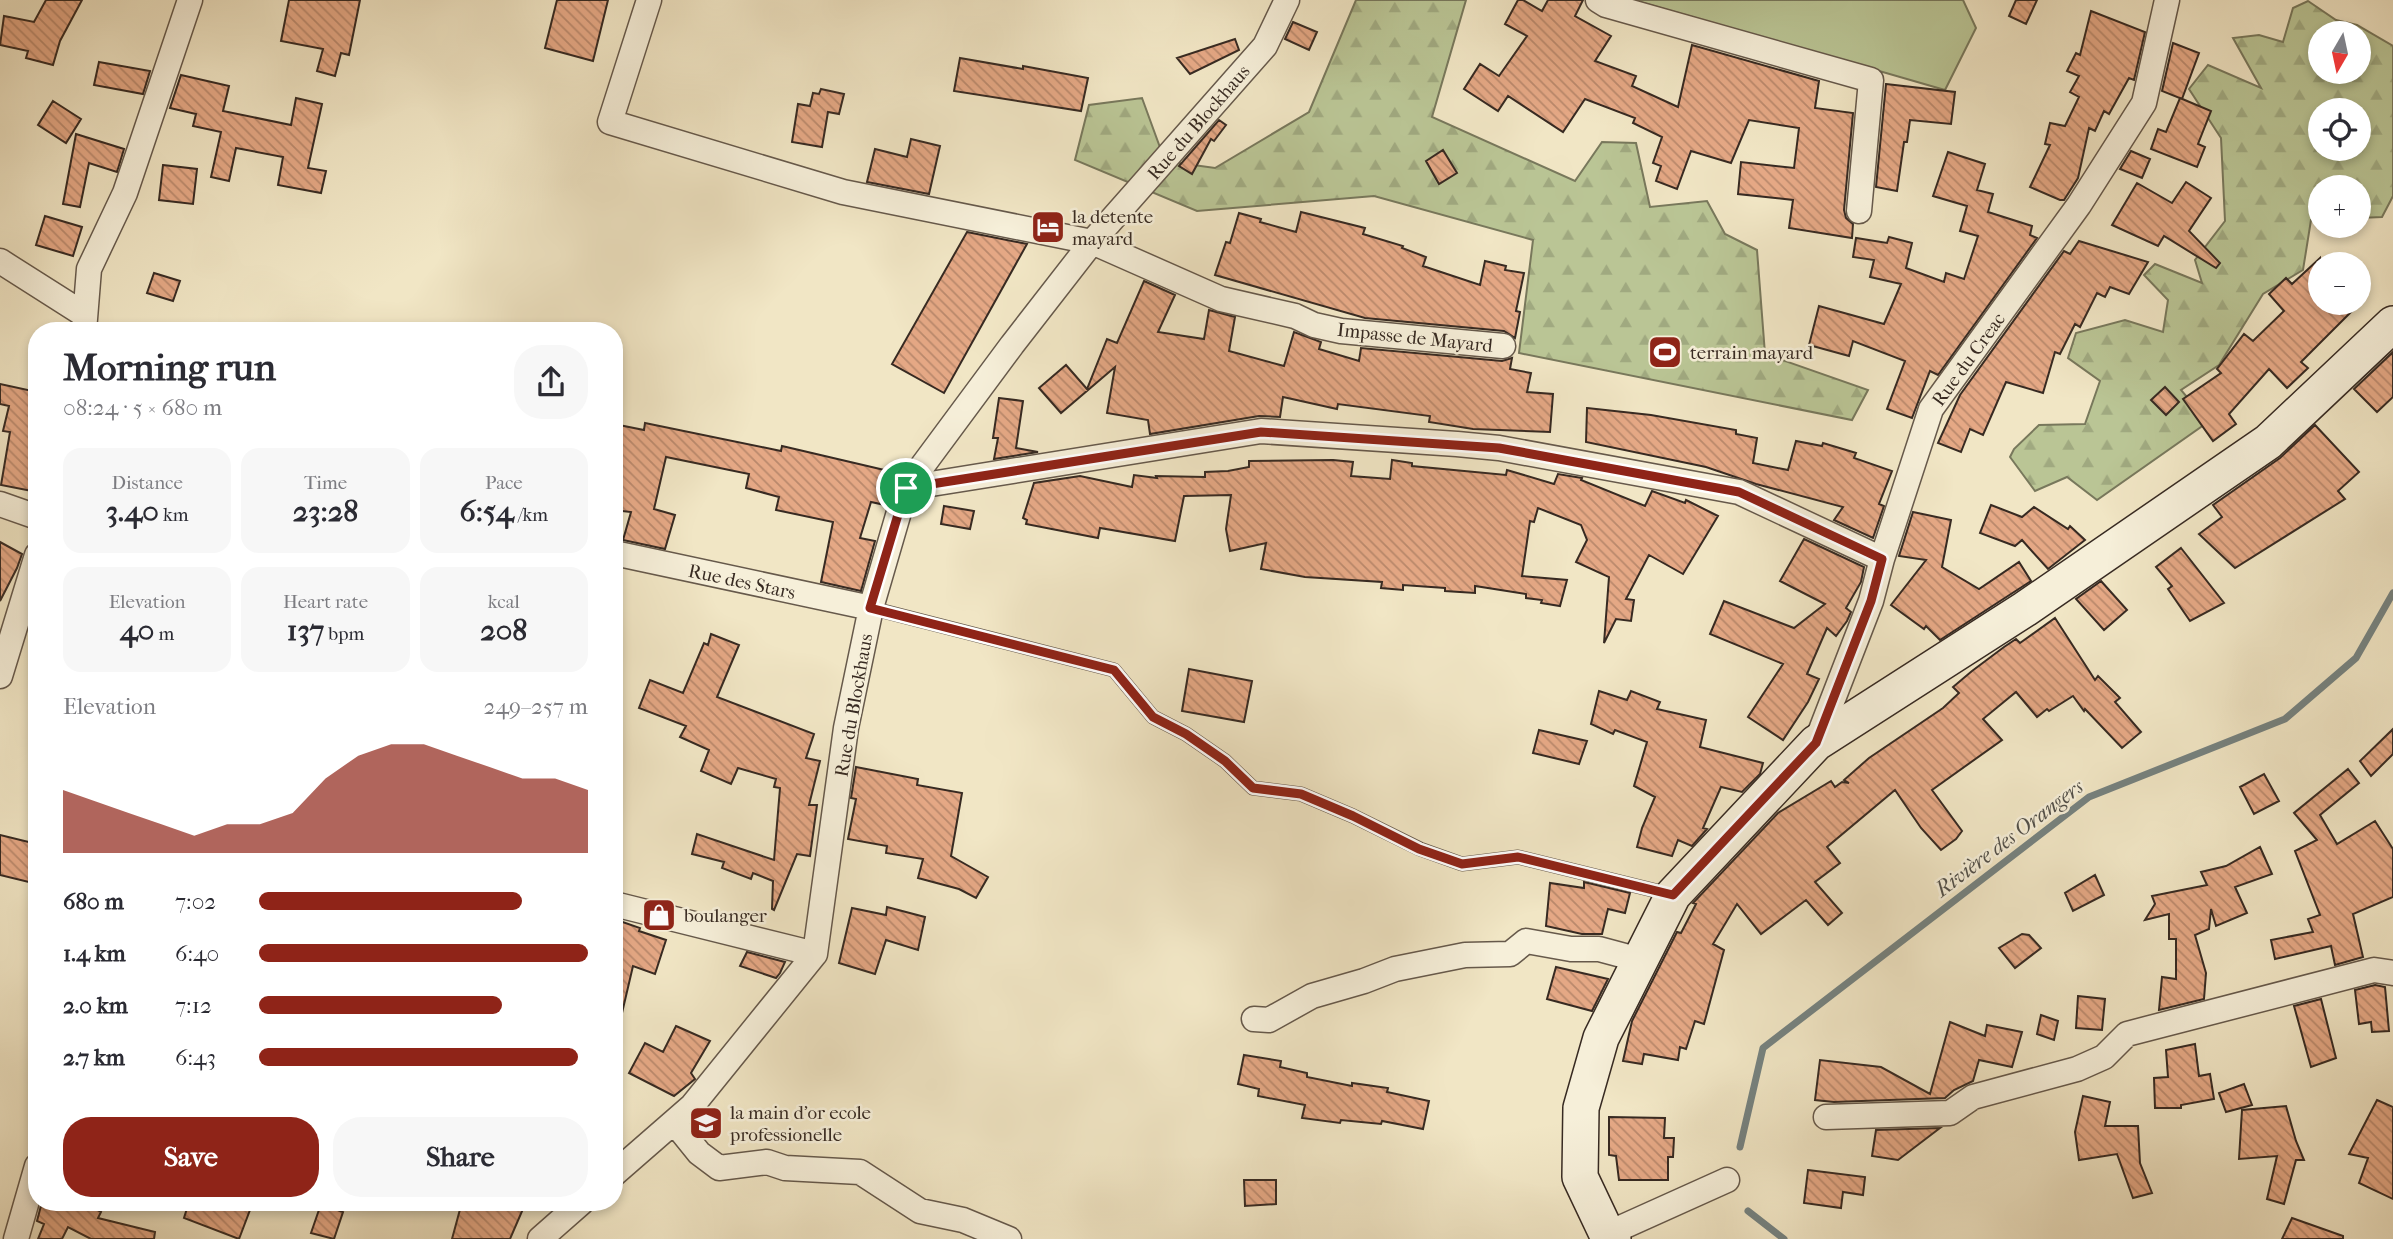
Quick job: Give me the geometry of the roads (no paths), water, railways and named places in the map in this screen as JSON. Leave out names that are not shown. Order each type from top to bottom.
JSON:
[{"type":"street","points":[[84,322],[89,270],[125,193],[190,0]]},
{"type":"street","name":"Impasse de Mayard","points":[[649,0],[610,122],[843,192],[1092,242],[1221,299],[1295,316],[1341,331],[1503,346]]},
{"type":"street","name":"Rue du Blockhaus","points":[[816,954],[846,728],[870,608],[906,488],[1092,242],[1265,46],[1287,0]]},
{"type":"street","points":[[1598,0],[1606,5],[1871,80],[1859,211]]},
{"type":"street","name":"Rue du Creac","points":[[1816,743],[1871,601],[1931,409],[2079,205],[2144,103],[2167,0]]},
{"type":"street","points":[[0,261],[83,322]]},
{"type":"street","points":[[1727,1180],[1610,1236],[1580,1177],[1581,1108],[1601,1038],[1673,895],[1816,743],[2025,609],[2268,442],[2393,324]]},
{"type":"street","points":[[906,488],[1261,432],[1457,444],[1499,448],[1739,492],[1882,559]]},
{"type":"street","points":[[0,504],[28,514]]},
{"type":"street","name":"Rue des Stars","points":[[623,555],[870,608]]},
{"type":"street","points":[[0,676],[28,584]]},
{"type":"street","points":[[623,906],[816,954],[692,1106],[623,1166]]},
{"type":"street","points":[[1254,1019],[1269,1020],[1312,996],[1395,969],[1465,955],[1510,954],[1526,941],[1599,949],[1640,960]]},
{"type":"street","points":[[1826,1117],[1950,1113],[1973,1097],[2077,1069],[2104,1057],[2127,1034],[2374,970],[2393,973]]},
{"type":"street","points":[[674,1122],[699,1153],[719,1168],[767,1162],[785,1168],[860,1172],[920,1211],[962,1220],[1009,1239]]},
{"type":"street","points":[[16,1239],[28,1197]]},
{"type":"street","points":[[540,1239],[572,1211]]},
{"type":"lane","points":[[870,608],[1114,670],[1153,717],[1186,734],[1225,761],[1253,788],[1301,794],[1430,853],[1462,864],[1518,857],[1673,895]]},
{"type":"waterway","name":"Rivière des Orangers","points":[[1740,1147],[1763,1048],[2089,797],[2285,719],[2356,658],[2393,593]]},
{"type":"waterway","name":"Rivière des Orangers","points":[[1748,1211],[1784,1239]]},
{"type":"place","name":"la detente mayard","points":[[1048,227]]},
{"type":"place","name":"terrain mayard","points":[[1665,352]]},
{"type":"place","name":"boulanger","points":[[659,915]]},
{"type":"place","name":"la main d'or ecole professionelle","points":[[706,1123]]}]
